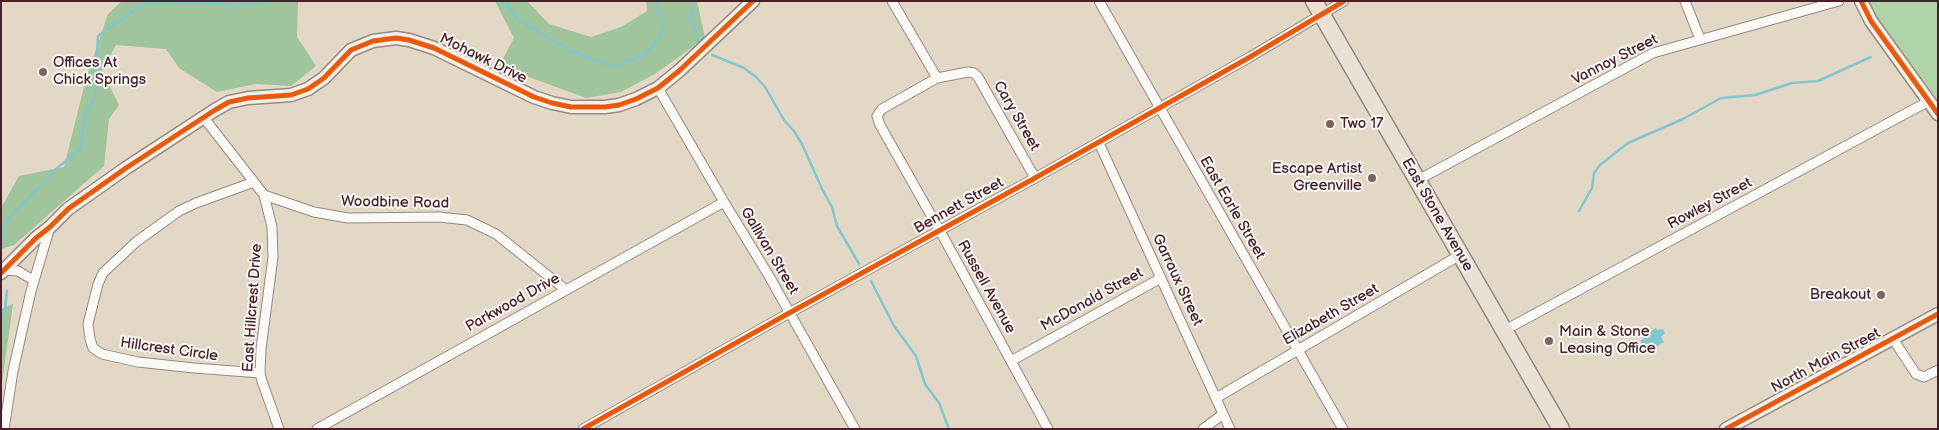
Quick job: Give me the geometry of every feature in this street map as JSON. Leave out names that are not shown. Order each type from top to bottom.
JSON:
[{"type":"highway","name":"East Stone Avenue","points":[[1317,8],[1561,429]]},
{"type":"street","name":"Mohawk Drive","points":[[3,272],[36,238],[86,196],[229,102],[248,98],[276,97],[299,93],[320,81],[351,50],[373,41],[391,38],[409,40],[434,48],[517,90],[552,103],[571,107],[605,107],[619,105],[636,99],[658,88],[680,70],[752,1]]},
{"type":"street","points":[[892,1],[937,78]]},
{"type":"street","name":"East Earle Street","points":[[1099,1],[1343,429]]},
{"type":"street","name":"Bennett Street","points":[[583,429],[1160,108],[1317,8],[1344,1]]},
{"type":"street","points":[[1685,1],[1700,39]]},
{"type":"street","name":"Vannoy Street","points":[[1418,180],[1654,53],[1839,1]]},
{"type":"street","points":[[1861,1],[1871,21],[1938,114]]},
{"type":"street","name":"Cary Street","points":[[937,78],[968,72],[974,73],[978,77],[1036,178]]},
{"type":"street","name":"Russell Avenue","points":[[937,78],[882,109],[877,116],[880,125],[1048,429]]},
{"type":"street","name":"Gallivan Street","points":[[658,88],[790,313],[855,429]]},
{"type":"street","name":"Rowley Street","points":[[1505,330],[1929,101]]},
{"type":"street","name":"East Hillcrest Drive","points":[[204,118],[264,195],[272,227],[273,257],[261,348],[260,372],[279,429]]},
{"type":"street","name":"Garraux Street","points":[[1099,142],[1230,429]]},
{"type":"street","name":"Hillcrest Circle","points":[[254,182],[196,202],[179,211],[136,242],[103,273],[98,284],[88,324],[93,348],[102,354],[138,362],[260,372]]},
{"type":"street","name":"Woodbine Road","points":[[264,195],[314,212],[348,218],[439,217],[467,220],[496,234],[566,290]]},
{"type":"street","name":"Parkwood Drive","points":[[317,429],[724,202]]},
{"type":"street","name":"Mohawk Drive","points":[[4,429],[13,371],[34,280],[50,227]]},
{"type":"street","name":"Elizabeth Street","points":[[1216,398],[1460,255]]},
{"type":"street","name":"Mohawk Drive","points":[[3,272],[18,271],[34,280]]},
{"type":"street","name":"McDonald Street","points":[[1011,361],[1161,278]]},
{"type":"street","name":"North Main Street","points":[[1726,429],[1938,314]]},
{"type":"street","points":[[1893,339],[1916,374],[1924,377],[1938,370]]},
{"type":"street","points":[[1203,429],[1223,414]]},
{"type":"green space","points":[[122,1],[298,1],[297,37],[316,66],[291,86],[256,84],[217,92],[179,68],[166,49],[116,45],[102,71],[119,105],[109,119],[104,166],[14,245],[1,249],[1,208],[19,176],[64,167],[86,79],[108,14]]},
{"type":"green space","points":[[495,1],[527,1],[549,24],[591,37],[621,27],[647,11],[646,1],[697,1],[705,38],[655,74],[621,92],[586,98],[499,66],[514,38]]},
{"type":"green space","points":[[1869,1],[1938,1],[1938,101],[1876,16]]},
{"type":"green space","points":[[13,304],[2,383],[1,385],[1,309]]},
{"type":"water","points":[[1656,328],[1657,330],[1663,329],[1665,333],[1661,337],[1664,342],[1651,350],[1648,344],[1643,345],[1640,341],[1644,338],[1643,335]]},
{"type":"waterway","points":[[1,248],[2,231],[9,218],[55,170],[81,148],[85,115],[94,100],[98,36],[146,2],[215,3],[236,6],[265,1]]},
{"type":"waterway","points":[[505,1],[517,19],[573,52],[614,67],[646,54],[663,31],[657,1]]},
{"type":"waterway","points":[[693,1],[691,19],[699,41]]},
{"type":"waterway","points":[[712,55],[744,68],[765,87],[784,120],[802,144],[832,207],[837,226],[859,264]]},
{"type":"waterway","points":[[1579,211],[1592,188],[1594,173],[1600,165],[1628,143],[1683,119],[1721,98],[1755,95],[1792,83],[1818,81],[1871,57]]},
{"type":"waterway","points":[[871,281],[894,326],[916,356],[925,384],[939,403],[949,429]]},
{"type":"waterway","points":[[1,317],[5,309],[7,291]]},
{"type":"cycle path","points":[[1,273],[68,209],[126,168],[215,110],[229,102],[248,98],[291,95],[308,89],[324,78],[351,50],[373,41],[396,38],[409,40],[434,48],[534,97],[571,107],[605,107],[619,105],[636,99],[658,88],[680,70],[753,1]]},
{"type":"cycle path","points":[[583,429],[1035,178],[1250,57],[1344,1]]},
{"type":"cycle path","points":[[1861,1],[1871,21],[1938,114]]},
{"type":"cycle path","points":[[1726,429],[1938,314]]},
{"type":"place","name":"Offices At Chick Springs","points":[[43,72]]},
{"type":"place","name":"Two 17","points":[[1330,124]]},
{"type":"place","name":"Escape Artist Greenville","points":[[1372,178]]},
{"type":"place","name":"Breakout","points":[[1881,295]]},
{"type":"place","name":"Main & Stone Leasing Office","points":[[1549,341]]}]
